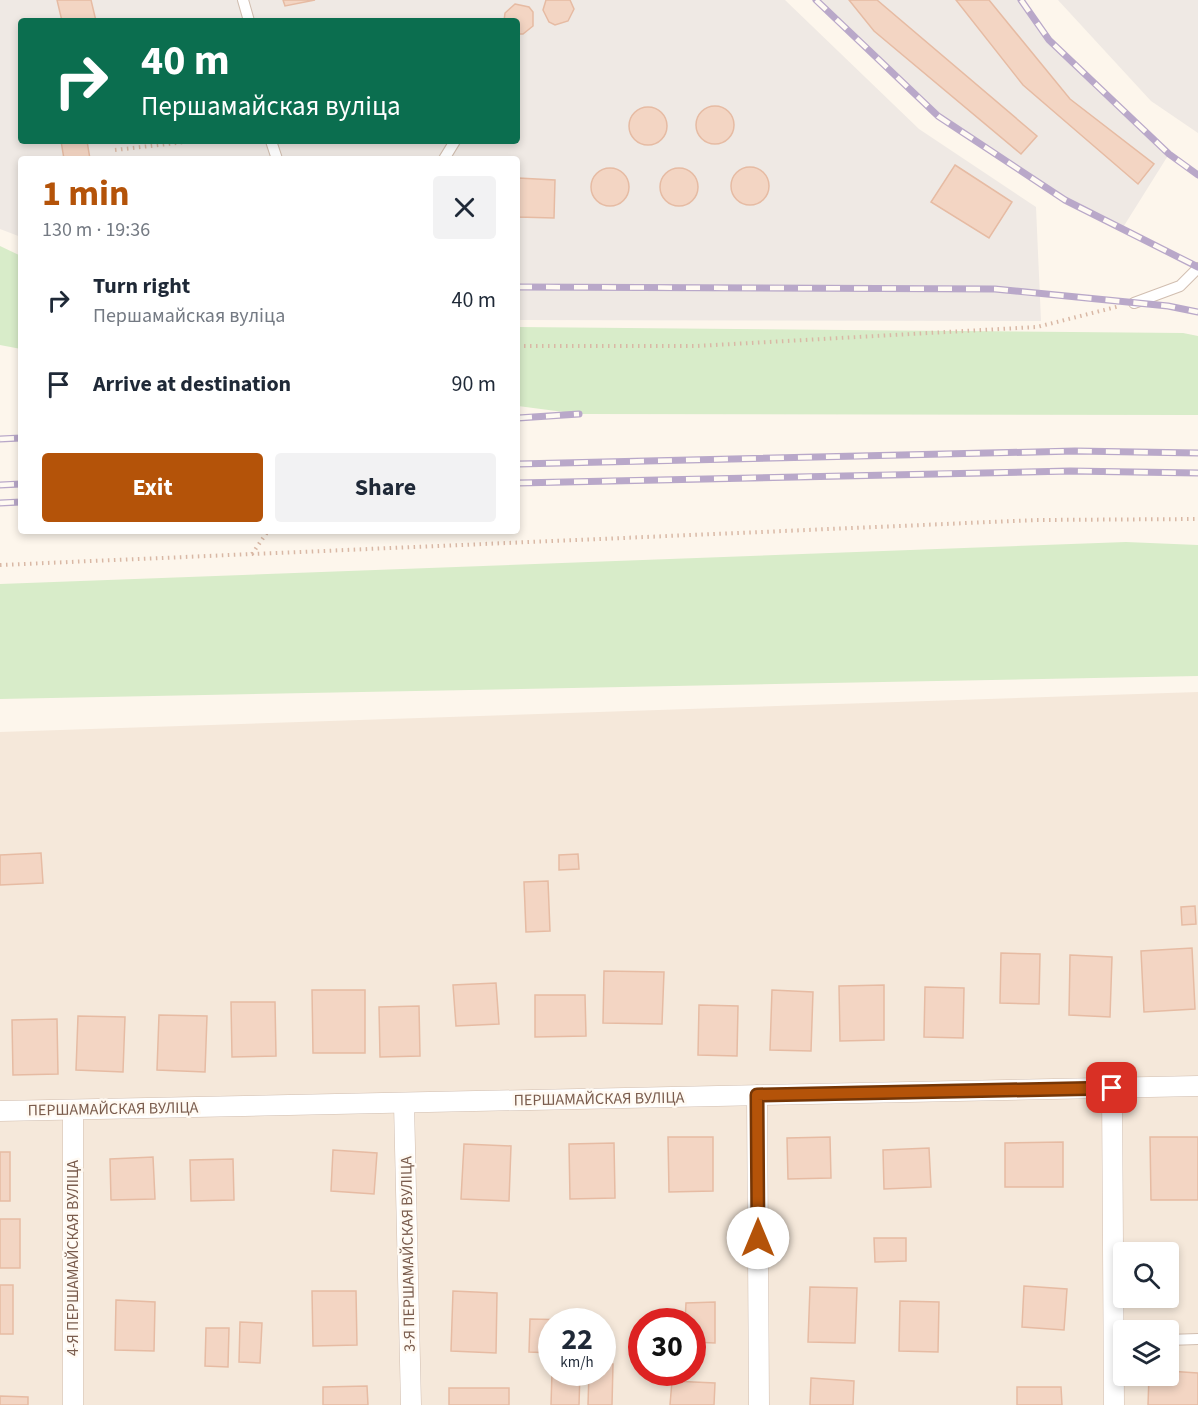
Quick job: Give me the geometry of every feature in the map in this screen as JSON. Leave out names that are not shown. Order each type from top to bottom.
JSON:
[{"type":"street","name":"ПЕРШАМАЙСКАЯ ВУЛІЦА","points":[[0,1111],[1198,1086]]},
{"type":"street","points":[[1112,1088],[1118,1320]]},
{"type":"street","points":[[757,1095],[759,1405]]},
{"type":"street","name":"3-Я ПЕРШАМАЙСКАЯ ВУЛІЦА","points":[[404,1104],[411,1405]]},
{"type":"street","name":"4-Я ПЕРШАМАЙСКАЯ ВУЛІЦА","points":[[72,1111],[73,1405]]},
{"type":"street","points":[[1114,1405],[1115,1386]]},
{"type":"lane","points":[[243,0],[248,18]]},
{"type":"lane","points":[[1134,303],[1180,286],[1198,268]]},
{"type":"lane","points":[[1179,1340],[1198,1339]]},
{"type":"path","points":[[115,150],[168,144]]},
{"type":"path","points":[[520,346],[696,346],[1037,327],[1134,303]]},
{"type":"path","points":[[0,566],[1037,520],[1198,519]]},
{"type":"path","points":[[251,554],[266,534]]},
{"type":"shaded area","points":[[0,0],[785,0],[919,129],[1036,207],[1041,321],[520,320],[520,156],[18,156],[18,236],[0,229]]},
{"type":"shaded area","points":[[816,0],[1021,0],[1049,40],[1169,154],[1122,229],[1065,200],[938,116]]},
{"type":"shaded area","points":[[1058,0],[1198,0],[1198,133],[1151,101]]},
{"type":"shaded area","points":[[1198,692],[1198,1405],[0,1405],[0,732]]},
{"type":"green space","points":[[0,246],[18,255],[18,348],[0,345]]},
{"type":"green space","points":[[520,327],[1183,333],[1198,336],[1198,415],[579,414],[520,406]]},
{"type":"green space","points":[[1126,542],[1198,545],[1198,676],[0,699],[0,584]]},
{"type":"building","points":[[57,0],[91,0],[95,18],[61,18]]},
{"type":"building","points":[[283,0],[315,0],[285,6]]},
{"type":"building","points":[[546,0],[570,0],[574,9],[568,21],[555,25],[549,22],[543,10]]},
{"type":"building","points":[[849,0],[877,0],[1037,136],[1021,154],[874,31]]},
{"type":"building","points":[[956,0],[989,0],[1070,99],[1154,164],[1138,184],[1023,85]]},
{"type":"building","points":[[515,4],[529,7],[533,12],[533,26],[520,34],[520,18],[504,18],[505,13]]},
{"type":"building","points":[[715,106],[729,111],[734,125],[729,139],[715,144],[701,139],[696,125],[701,111]]},
{"type":"building","points":[[648,107],[662,112],[667,126],[662,140],[648,145],[634,140],[629,126],[634,112]]},
{"type":"building","points":[[62,144],[88,144],[90,156],[64,156]]},
{"type":"building","points":[[955,165],[1012,202],[989,238],[931,202]]},
{"type":"building","points":[[750,167],[764,172],[769,186],[764,200],[750,205],[736,200],[731,186],[736,172]]},
{"type":"building","points":[[610,168],[624,173],[629,187],[624,201],[610,206],[596,201],[591,187],[596,173]]},
{"type":"building","points":[[679,168],[693,173],[698,187],[693,201],[679,206],[665,201],[660,187],[665,173]]},
{"type":"building","points":[[520,178],[555,180],[554,218],[520,217]]},
{"type":"building","points":[[41,853],[43,883],[0,885],[0,855]]},
{"type":"building","points":[[578,854],[579,869],[559,870],[559,855]]},
{"type":"building","points":[[548,881],[550,931],[526,932],[524,882]]},
{"type":"building","points":[[1195,906],[1196,924],[1182,925],[1181,907]]},
{"type":"building","points":[[1192,948],[1195,1009],[1144,1012],[1141,951]]},
{"type":"building","points":[[1001,953],[1040,954],[1039,1004],[1000,1003]]},
{"type":"building","points":[[1070,955],[1112,957],[1110,1017],[1069,1015]]},
{"type":"building","points":[[604,971],[664,972],[662,1024],[603,1023]]},
{"type":"building","points":[[496,983],[499,1024],[456,1026],[453,985]]},
{"type":"building","points":[[884,985],[884,1040],[840,1041],[839,986]]},
{"type":"building","points":[[925,987],[964,988],[963,1038],[924,1037]]},
{"type":"building","points":[[312,990],[365,990],[365,1053],[313,1053]]},
{"type":"building","points":[[772,990],[813,992],[811,1051],[770,1050]]},
{"type":"building","points":[[535,995],[585,995],[586,1036],[535,1037]]},
{"type":"building","points":[[231,1002],[275,1002],[276,1056],[232,1057]]},
{"type":"building","points":[[699,1005],[738,1006],[737,1056],[698,1055]]},
{"type":"building","points":[[419,1006],[420,1056],[380,1057],[379,1007]]},
{"type":"building","points":[[159,1015],[207,1016],[205,1072],[157,1070]]},
{"type":"building","points":[[78,1016],[125,1017],[123,1072],[76,1070]]},
{"type":"building","points":[[57,1019],[58,1074],[13,1075],[12,1020]]},
{"type":"building","points":[[668,1137],[713,1137],[713,1191],[669,1192]]},
{"type":"building","points":[[830,1137],[831,1178],[788,1179],[787,1138]]},
{"type":"building","points":[[1150,1137],[1198,1137],[1198,1200],[1151,1200]]},
{"type":"building","points":[[1063,1142],[1063,1187],[1005,1187],[1005,1143]]},
{"type":"building","points":[[614,1143],[615,1198],[570,1199],[569,1144]]},
{"type":"building","points":[[464,1144],[511,1146],[509,1201],[461,1199]]},
{"type":"building","points":[[929,1148],[931,1187],[884,1189],[883,1150]]},
{"type":"building","points":[[333,1150],[377,1153],[374,1194],[331,1191]]},
{"type":"building","points":[[0,1152],[10,1152],[10,1201],[0,1201]]},
{"type":"building","points":[[153,1157],[155,1199],[111,1200],[110,1159]]},
{"type":"building","points":[[233,1159],[234,1200],[191,1201],[190,1160]]},
{"type":"building","points":[[0,1219],[20,1219],[20,1268],[0,1268]]},
{"type":"building","points":[[874,1238],[906,1238],[906,1261],[875,1262]]},
{"type":"building","points":[[0,1285],[13,1285],[13,1334],[0,1334]]},
{"type":"building","points":[[1024,1286],[1067,1289],[1064,1330],[1022,1327]]},
{"type":"building","points":[[810,1287],[857,1288],[855,1343],[808,1342]]},
{"type":"building","points":[[312,1291],[356,1291],[357,1345],[313,1346]]},
{"type":"building","points":[[453,1291],[497,1293],[496,1353],[451,1351]]},
{"type":"building","points":[[116,1300],[155,1302],[154,1351],[115,1350]]},
{"type":"building","points":[[900,1301],[939,1302],[938,1352],[899,1351]]},
{"type":"building","points":[[715,1302],[715,1343],[706,1343],[706,1308],[686,1308],[686,1303]]},
{"type":"building","points":[[530,1319],[538,1319],[538,1352],[529,1352]]},
{"type":"building","points":[[240,1322],[262,1323],[260,1363],[239,1362]]},
{"type":"building","points":[[206,1328],[229,1328],[228,1367],[205,1366]]},
{"type":"building","points":[[1179,1372],[1198,1373],[1198,1405],[1148,1405],[1149,1386],[1179,1386]]},
{"type":"building","points":[[811,1378],[854,1381],[853,1405],[810,1405]]},
{"type":"building","points":[[706,1383],[715,1383],[714,1405],[670,1405],[672,1386],[706,1386]]},
{"type":"building","points":[[367,1386],[368,1405],[323,1405],[323,1387]]},
{"type":"building","points":[[552,1386],[580,1386],[579,1405],[551,1405]]},
{"type":"building","points":[[589,1386],[612,1386],[612,1405],[588,1405]]},
{"type":"building","points":[[1017,1387],[1061,1387],[1062,1405],[1017,1405]]},
{"type":"building","points":[[449,1388],[509,1388],[509,1405],[449,1405]]},
{"type":"building","points":[[0,1396],[28,1397],[28,1405],[0,1405]]},
{"type":"railway","points":[[816,0],[938,116],[1065,200],[1198,267]]},
{"type":"railway","points":[[1021,0],[1049,40],[1169,154],[1198,175]]},
{"type":"railway","points":[[520,287],[995,289],[1168,306],[1198,312]]},
{"type":"railway","points":[[520,418],[579,414]]},
{"type":"railway","points":[[0,439],[18,438]]},
{"type":"railway","points":[[520,464],[1075,451],[1198,453]]},
{"type":"railway","points":[[520,483],[1070,471],[1198,473]]},
{"type":"railway","points":[[0,485],[18,484]]},
{"type":"railway","points":[[0,503],[18,502]]},
{"type":"route","points":[[758,1238],[757,1095],[1112,1088]]}]
